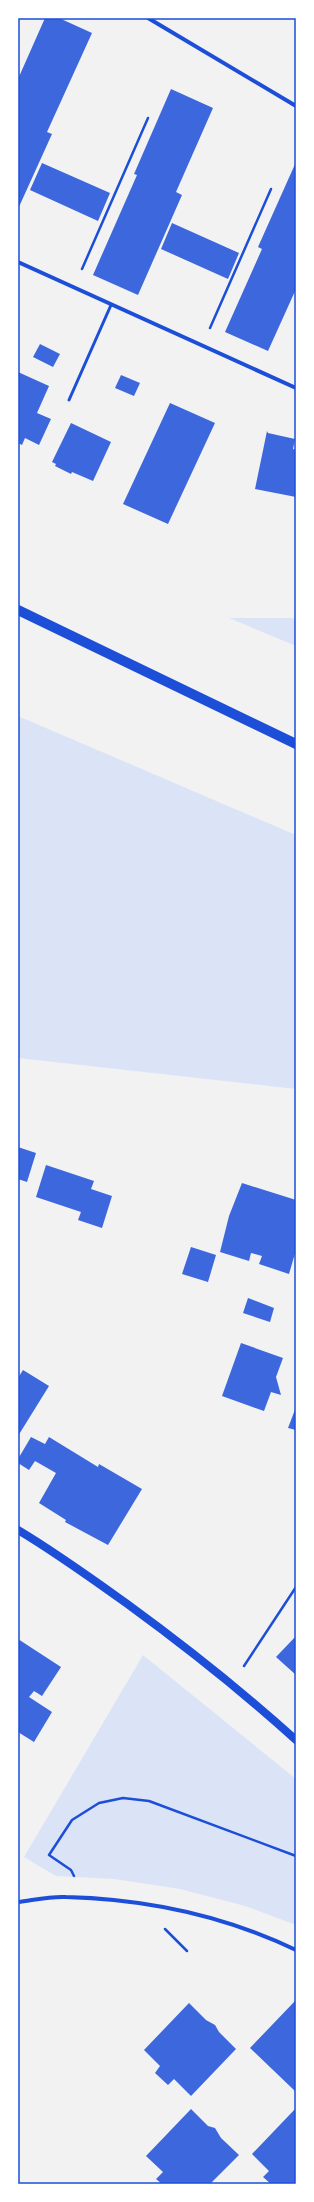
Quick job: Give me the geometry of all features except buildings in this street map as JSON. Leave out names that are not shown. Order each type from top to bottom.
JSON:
[{"type":"main road","points":[[18,610],[296,744]]},
{"type":"main road","points":[[18,1530],[93,1579],[232,1684],[296,1740]]},
{"type":"street","points":[[148,18],[296,106]]},
{"type":"street","points":[[18,262],[296,388]]},
{"type":"street","points":[[18,1902],[66,1897],[143,1903],[209,1917],[296,1950]]},
{"type":"lane","points":[[69,400],[111,305]]},
{"type":"path","points":[[73,288],[148,118]]},
{"type":"path","points":[[203,345],[271,189]]},
{"type":"path","points":[[232,1684],[296,1587]]},
{"type":"path","points":[[74,1876],[71,1870],[49,1855],[72,1820],[99,1803],[123,1798],[149,1801],[296,1856]]},
{"type":"path","points":[[163,1927],[187,1951]]},
{"type":"shaded area","points":[[229,618],[296,618],[296,646]]},
{"type":"shaded area","points":[[18,716],[296,835],[296,1089],[18,1058]]},
{"type":"shaded area","points":[[143,1655],[296,1779],[296,1925],[245,1906],[180,1889],[114,1879],[56,1876],[24,1857]]}]
